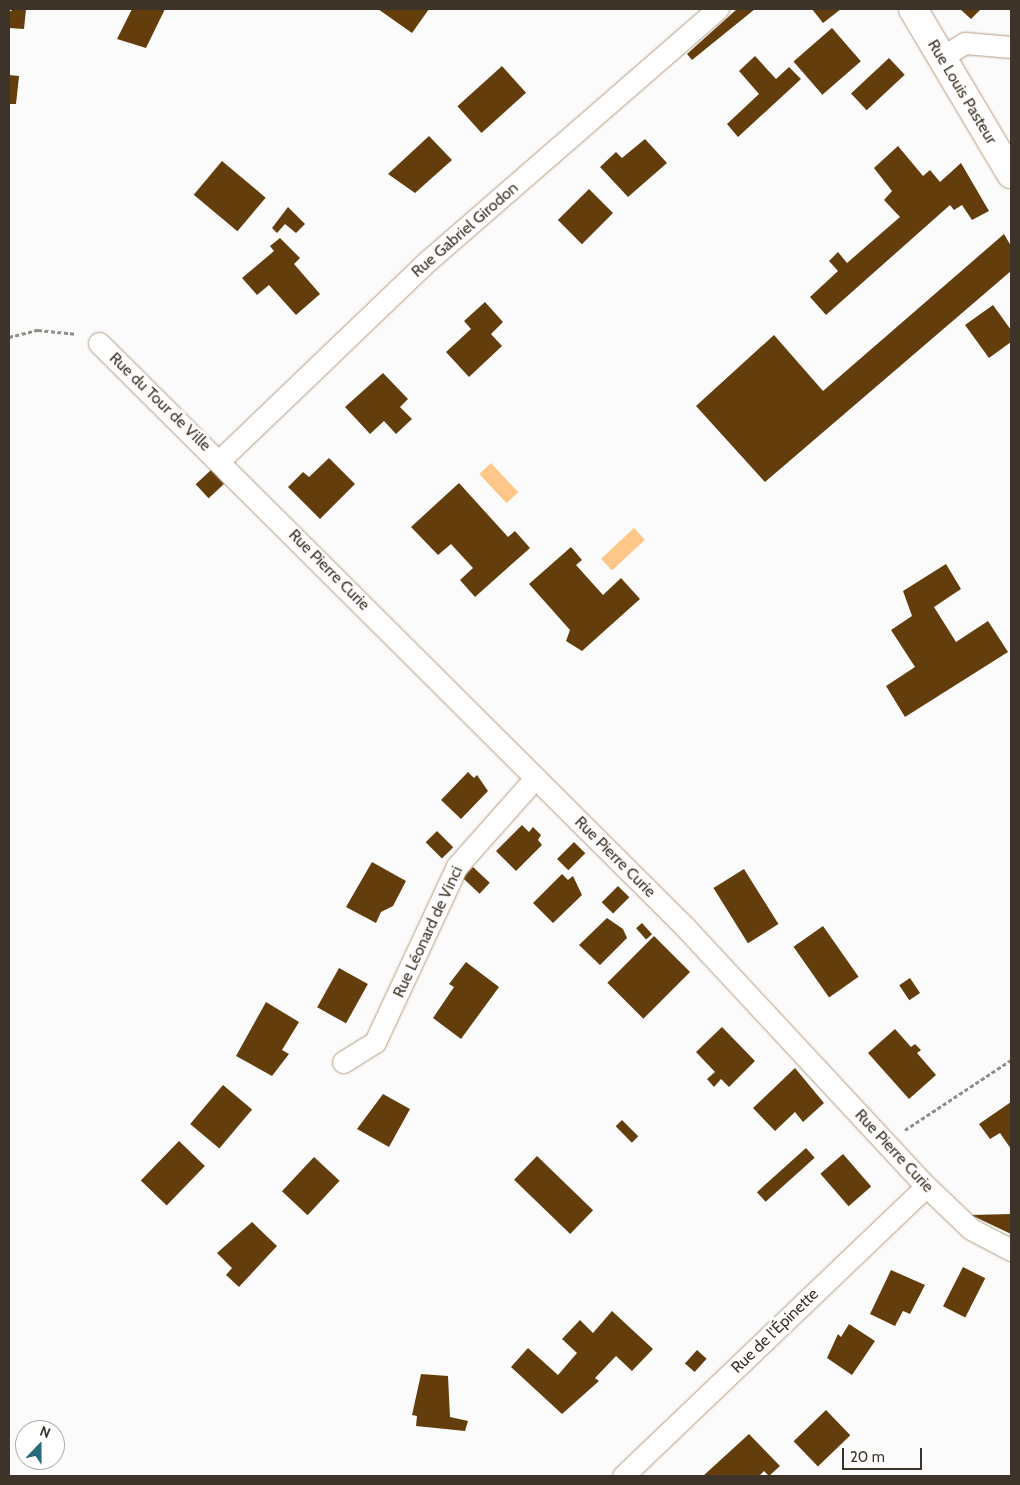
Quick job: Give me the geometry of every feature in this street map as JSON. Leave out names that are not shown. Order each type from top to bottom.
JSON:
[{"type":"main road","name":"Rue Louis Pasteur","points":[[913,9],[940,58],[1011,174]]},
{"type":"street","name":"Rue Gabriel Girodon","points":[[220,460],[423,265],[718,9]]},
{"type":"street","points":[[940,58],[965,43],[1011,47]]},
{"type":"street","name":"Rue du Tour de Ville","points":[[99,343],[220,460]]},
{"type":"street","name":"Rue Pierre Curie","points":[[220,460],[686,928],[926,1186],[971,1229],[1011,1250]]},
{"type":"street","name":"Rue Léonard de Vinci","points":[[343,1062],[374,1042],[411,972],[457,866],[535,778]]},
{"type":"street","name":"Rue de l'Épinette","points":[[623,1476],[926,1186]]},
{"type":"path","points":[[9,337],[68,330],[99,343]]},
{"type":"path","points":[[887,1143],[1011,1060]]},
{"type":"shaded area","points":[[491,463],[518,492],[507,503],[479,474]]},
{"type":"shaded area","points":[[634,528],[645,540],[612,570],[601,559]]},
{"type":"building","points":[[14,9],[26,9],[24,29],[9,28],[9,12]]},
{"type":"building","points":[[132,9],[165,9],[146,48],[117,39]]},
{"type":"building","points":[[378,9],[429,9],[412,33]]},
{"type":"building","points":[[737,9],[755,9],[692,60],[687,54]]},
{"type":"building","points":[[812,9],[841,9],[823,23]]},
{"type":"building","points":[[960,9],[981,9],[971,19]]},
{"type":"building","points":[[832,28],[861,61],[822,95],[794,61]]},
{"type":"building","points":[[755,56],[776,79],[789,67],[801,79],[738,137],[727,124],[759,94],[739,71]]},
{"type":"building","points":[[889,58],[905,75],[867,110],[851,93]]},
{"type":"building","points":[[502,66],[526,93],[482,133],[457,106]]},
{"type":"building","points":[[9,75],[19,76],[16,104],[9,104]]},
{"type":"building","points":[[429,136],[452,160],[415,193],[388,174]]},
{"type":"building","points":[[645,139],[667,163],[628,197],[600,167],[616,152],[622,158]]},
{"type":"building","points":[[898,146],[923,176],[930,170],[940,182],[961,163],[989,211],[972,220],[962,205],[954,210],[950,205],[826,315],[810,297],[838,271],[829,261],[838,252],[847,263],[900,217],[884,200],[892,191],[874,168]]},
{"type":"building","points":[[222,161],[266,198],[237,231],[194,195]]},
{"type":"building","points":[[589,189],[613,213],[582,244],[558,220]]},
{"type":"building","points":[[288,207],[305,224],[296,233],[285,224],[277,233],[272,228]]},
{"type":"building","points":[[1004,234],[1011,246],[1011,271],[765,482],[696,406],[774,335],[823,391]]},
{"type":"building","points":[[280,238],[300,258],[294,264],[320,294],[296,315],[269,285],[257,295],[242,278],[274,251],[270,246]]},
{"type":"building","points":[[485,302],[503,322],[491,334],[502,346],[469,377],[446,352],[471,329],[464,321]]},
{"type":"building","points":[[993,305],[1011,330],[1011,342],[989,358],[965,325]]},
{"type":"building","points":[[383,373],[408,399],[400,407],[412,419],[396,434],[384,421],[370,434],[345,407]]},
{"type":"building","points":[[329,458],[355,484],[320,519],[288,487],[303,472],[309,477]]},
{"type":"building","points":[[211,470],[224,484],[209,498],[196,484]]},
{"type":"building","points":[[459,483],[508,537],[515,531],[530,548],[475,597],[460,580],[473,568],[451,544],[438,555],[411,527]]},
{"type":"building","points":[[571,547],[582,560],[576,565],[603,595],[621,578],[640,599],[582,651],[566,641],[570,630],[529,584]]},
{"type":"building","points":[[946,564],[961,589],[934,607],[956,642],[988,621],[1008,652],[905,717],[886,686],[915,667],[891,630],[912,616],[903,591]]},
{"type":"building","points":[[468,772],[474,778],[477,775],[488,791],[461,819],[441,800]]},
{"type":"building","points":[[522,825],[529,832],[533,827],[541,835],[538,840],[542,845],[516,871],[496,851]]},
{"type":"building","points":[[437,831],[453,847],[442,859],[426,842]]},
{"type":"building","points":[[574,842],[585,853],[568,870],[557,859]]},
{"type":"building","points":[[372,862],[406,881],[393,906],[381,912],[376,923],[346,907]]},
{"type":"building","points":[[473,867],[490,883],[480,894],[463,878]]},
{"type":"building","points":[[744,869],[778,924],[748,943],[713,888]]},
{"type":"building","points":[[562,874],[568,880],[573,876],[582,895],[553,923],[533,903]]},
{"type":"building","points":[[618,886],[629,897],[613,914],[602,902]]},
{"type":"building","points":[[607,918],[623,929],[627,938],[600,965],[579,945]]},
{"type":"building","points":[[642,923],[652,934],[646,940],[636,928]]},
{"type":"building","points":[[823,926],[859,977],[829,997],[794,947]]},
{"type":"building","points":[[654,936],[690,972],[643,1019],[607,983]]},
{"type":"building","points":[[466,962],[499,987],[461,1039],[433,1018],[454,987],[449,984]]},
{"type":"building","points":[[339,968],[368,984],[346,1023],[317,1007]]},
{"type":"building","points":[[910,978],[920,993],[909,1000],[899,985]]},
{"type":"building","points":[[266,1002],[299,1022],[282,1050],[289,1054],[272,1076],[236,1056]]},
{"type":"building","points":[[722,1027],[755,1061],[729,1087],[721,1079],[714,1087],[707,1079],[715,1072],[696,1052]]},
{"type":"building","points":[[895,1029],[911,1047],[915,1044],[921,1050],[917,1053],[936,1075],[909,1099],[868,1053]]},
{"type":"building","points":[[795,1068],[824,1103],[803,1122],[795,1112],[775,1131],[753,1108]]},
{"type":"building","points":[[223,1085],[252,1109],[219,1148],[190,1124]]},
{"type":"building","points":[[383,1094],[410,1109],[389,1147],[357,1129]]},
{"type":"building","points":[[1011,1102],[1011,1149],[1000,1133],[990,1139],[979,1124]]},
{"type":"building","points":[[622,1120],[638,1136],[632,1143],[616,1126]]},
{"type":"building","points":[[179,1141],[205,1166],[167,1206],[141,1181]]},
{"type":"building","points":[[806,1148],[815,1158],[766,1202],[757,1192]]},
{"type":"building","points":[[843,1154],[871,1186],[849,1206],[820,1174]]},
{"type":"building","points":[[537,1156],[593,1210],[570,1234],[514,1180]]},
{"type":"building","points":[[314,1157],[340,1181],[308,1215],[282,1191]]},
{"type":"building","points":[[1011,1214],[1011,1234],[971,1215]]},
{"type":"building","points":[[252,1222],[277,1246],[239,1287],[226,1275],[232,1268],[217,1253]]},
{"type":"building","points":[[963,1267],[985,1278],[965,1318],[943,1306]]},
{"type":"building","points":[[891,1270],[925,1285],[910,1314],[903,1311],[895,1326],[870,1314]]},
{"type":"building","points":[[612,1311],[653,1349],[632,1371],[616,1356],[595,1378],[599,1381],[562,1414],[511,1367],[528,1348],[558,1375],[577,1353],[562,1339],[580,1320],[593,1333]]},
{"type":"building","points":[[849,1324],[875,1341],[852,1375],[827,1358],[838,1334],[841,1337]]},
{"type":"building","points":[[697,1350],[707,1359],[695,1372],[685,1363]]},
{"type":"building","points":[[421,1374],[448,1376],[450,1417],[468,1421],[465,1431],[416,1426],[417,1416],[412,1415]]},
{"type":"building","points":[[826,1410],[850,1435],[818,1466],[794,1441]]},
{"type":"building","points":[[749,1434],[780,1466],[769,1476],[764,1471],[759,1476],[703,1476]]}]
